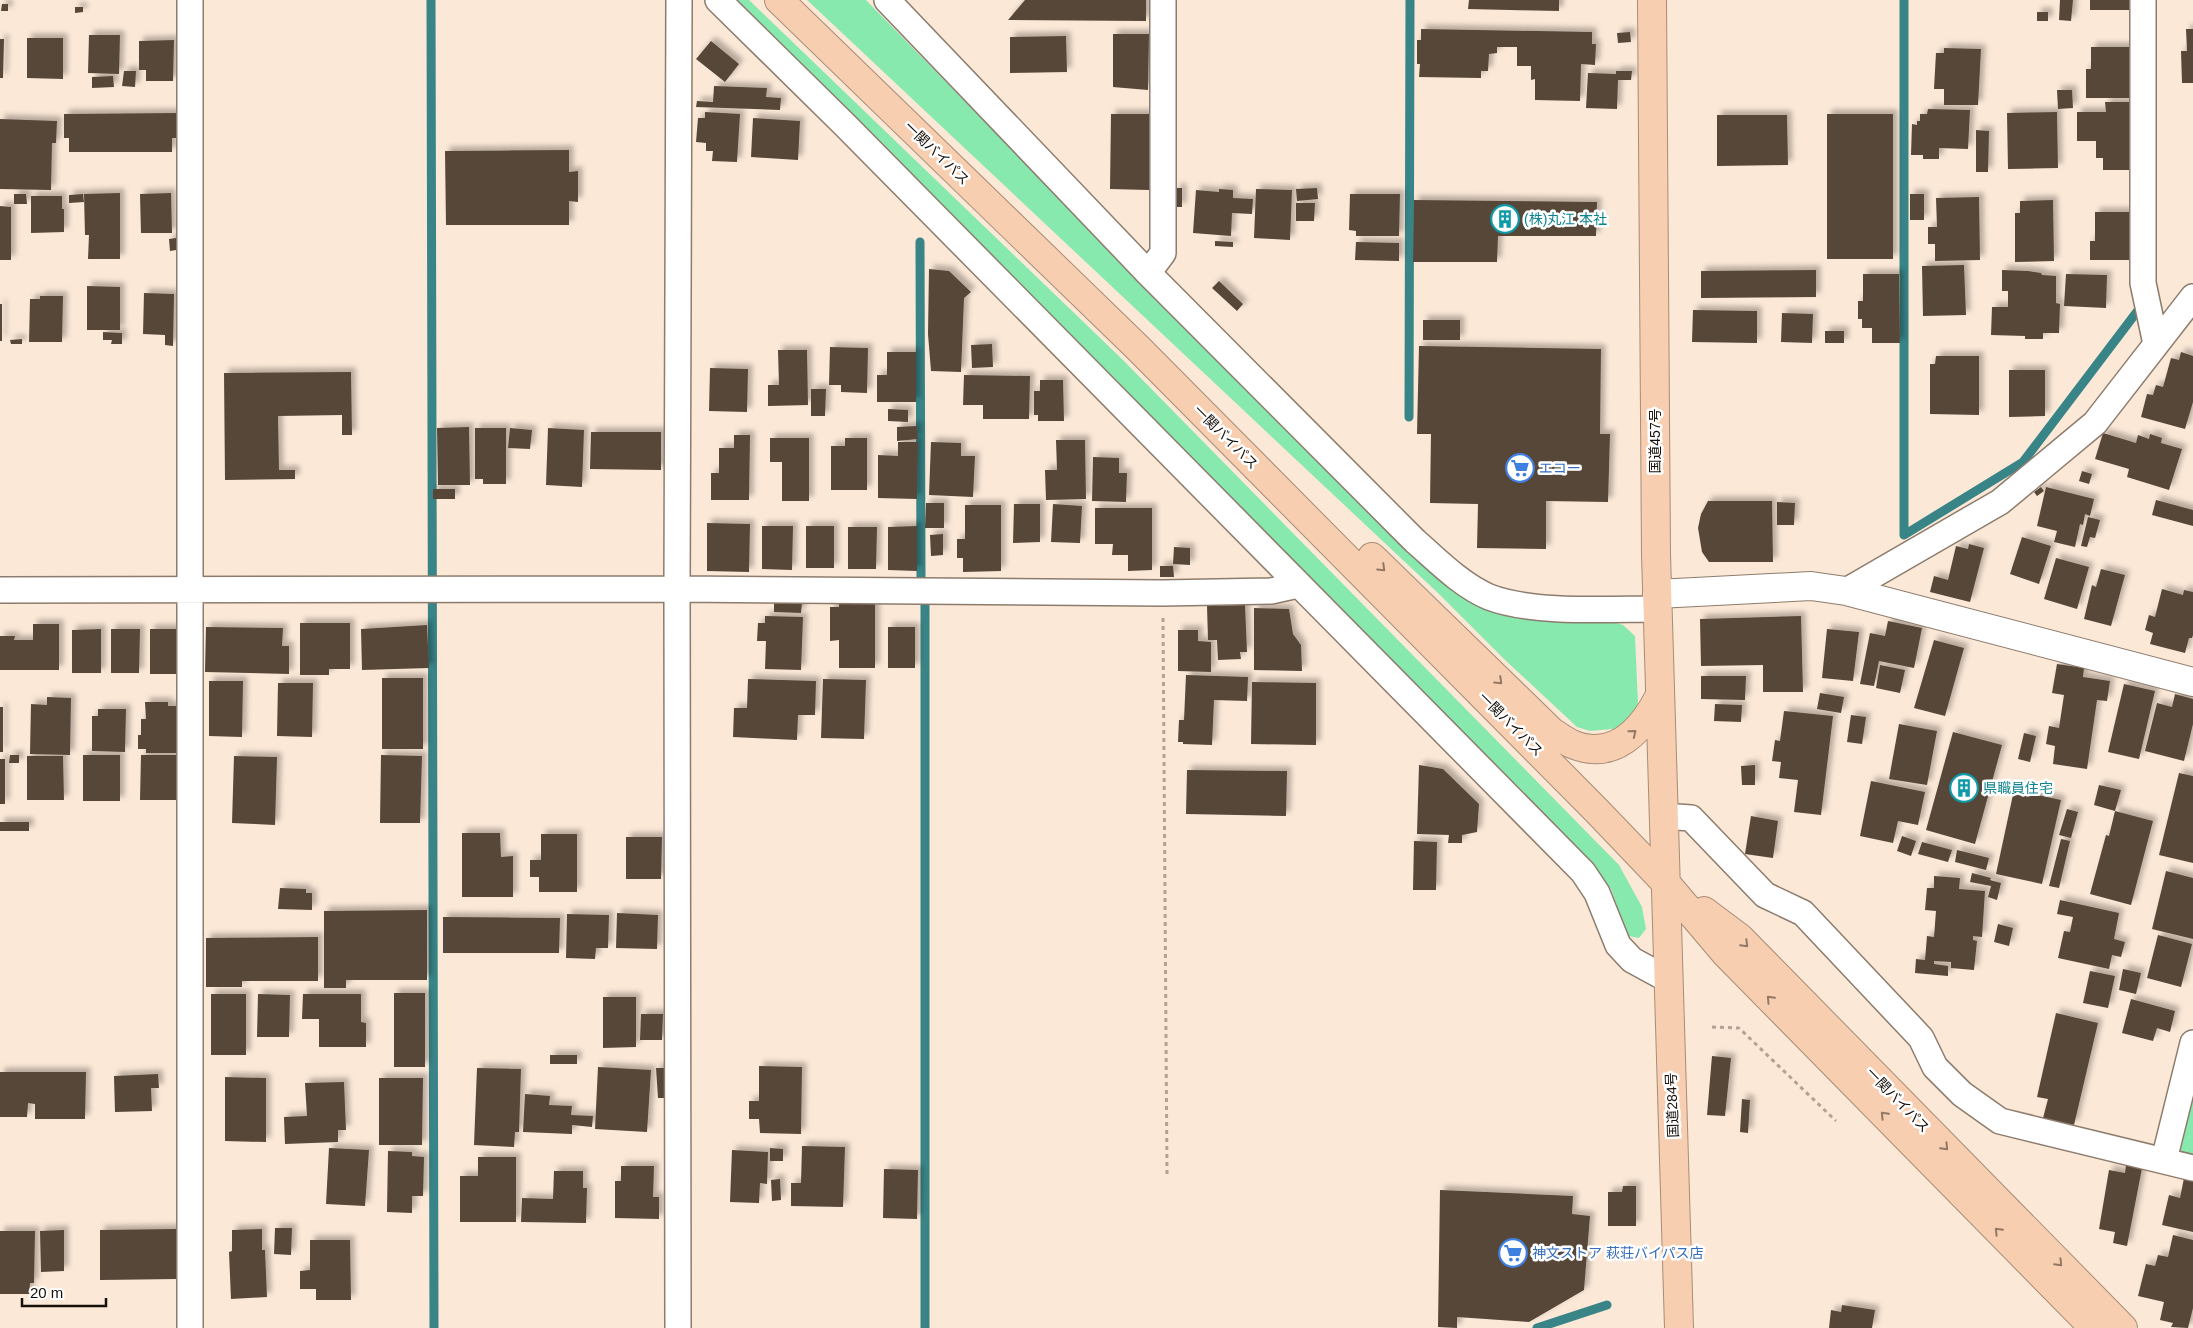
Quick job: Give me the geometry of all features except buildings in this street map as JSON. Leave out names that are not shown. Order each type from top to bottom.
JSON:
[{"type":"highway","name":"一関バイパス","points":[[779,0],[1138,348],[1665,882],[1726,954],[2094,1328]]},
{"type":"highway","name":"国道457号","points":[[1652,0],[1657,601],[1665,882]]},
{"type":"highway","points":[[1138,348],[1243,434],[1552,732],[1573,744],[1596,749],[1610,748],[1629,737],[1639,728],[1649,716],[1659,697]]},
{"type":"highway","name":"一関バイパス","points":[[1665,882],[1740,938],[2123,1328]]},
{"type":"highway","name":"国道284号","points":[[1665,882],[1679,1328]]},
{"type":"street","points":[[190,0],[190,1328]]},
{"type":"street","points":[[678,1328],[677,589],[679,0]]},
{"type":"street","points":[[718,0],[852,132],[1583,872],[1597,893],[1618,945],[1632,960],[1668,979]]},
{"type":"street","points":[[888,0],[1148,273],[1416,542],[1458,578],[1488,596],[1514,604],[1545,607],[1657,601],[1811,586],[1846,591],[2193,682]]},
{"type":"street","points":[[1148,273],[1163,253],[1163,0]]},
{"type":"street","points":[[2143,0],[2143,283],[2156,344]]},
{"type":"street","points":[[1846,591],[2000,502],[2095,423],[2193,297]]},
{"type":"street","points":[[0,590],[677,589],[1163,592],[1271,591],[1298,585]]},
{"type":"street","points":[[1663,816],[1691,818],[1765,894],[1803,913],[1921,1038],[1935,1068],[1962,1094],[2000,1121],[2193,1168]]},
{"type":"street","points":[[2164,1160],[2193,1043]]},
{"type":"path","points":[[1163,592],[1167,1175]]},
{"type":"path","points":[[1712,1027],[1738,1028],[1836,1121]]},
{"type":"green space","points":[[733,0],[749,0],[1123,360],[1619,865],[1642,907],[1646,929],[1639,938],[1628,936],[1611,889],[1597,870],[861,122]]},
{"type":"green space","points":[[807,0],[866,0],[1141,282],[1425,567],[1480,604],[1611,621],[1623,625],[1635,636],[1638,703],[1632,717],[1623,728],[1590,731],[1577,727],[1503,658],[1439,594]]},
{"type":"green space","points":[[2193,1081],[2193,1157],[2175,1153]]},
{"type":"waterway","points":[[431,0],[434,1328]]},
{"type":"waterway","points":[[1409,417],[1410,0]]},
{"type":"waterway","points":[[1904,0],[1904,535],[2023,462],[2139,309]]},
{"type":"waterway","points":[[920,242],[921,577],[925,601],[925,1328]]},
{"type":"waterway","points":[[1537,1328],[1607,1305]]},
{"type":"place","name":"(株)丸江 本社","points":[[1505,219]]},
{"type":"place","name":"エコー","points":[[1520,468]]},
{"type":"place","name":"県職員住宅","points":[[1964,788]]},
{"type":"place","name":"神文ストア 萩荘バイパス店","points":[[1513,1253]]}]
